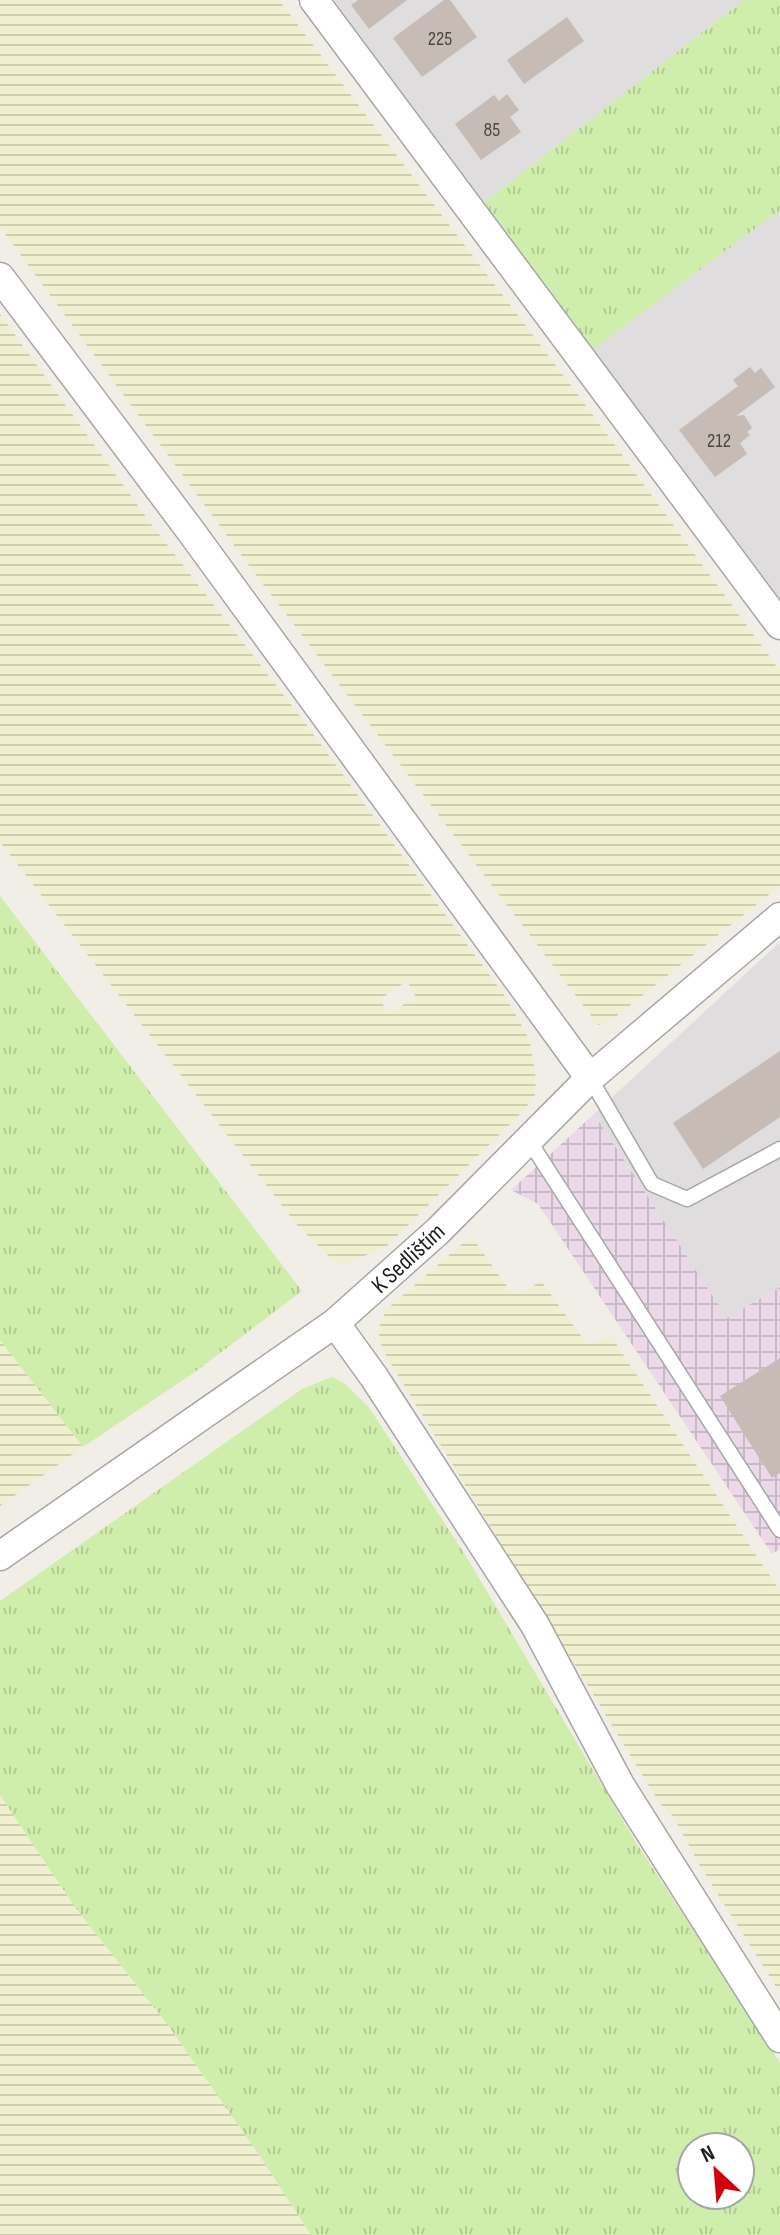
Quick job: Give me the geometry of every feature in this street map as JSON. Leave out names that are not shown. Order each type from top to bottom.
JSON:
[{"type":"street","points":[[314,0],[780,625]]},
{"type":"street","points":[[0,277],[190,530],[590,1078]]},
{"type":"street","name":"K Sedlištím","points":[[0,1556],[335,1323],[438,1231],[590,1078],[780,917]]},
{"type":"street","points":[[335,1323],[374,1377],[535,1625],[620,1785],[780,2038]]},
{"type":"lane","points":[[590,1078],[652,1184],[687,1199],[780,1149]]},
{"type":"lane","points":[[528,1139],[780,1530]]},
{"type":"shaded area","points":[[334,0],[744,0],[482,204]]},
{"type":"shaded area","points":[[780,210],[780,611],[590,352]]},
{"type":"shaded area","points":[[780,942],[780,1287],[727,1319],[594,1114]]},
{"type":"shaded area","points":[[594,1114],[727,1318],[780,1287],[780,1549],[772,1554],[538,1204],[511,1190]]},
{"type":"green space","points":[[0,0],[279,0],[582,400],[780,671],[780,886],[609,1022],[598,1025],[253,571],[0,227]]},
{"type":"green space","points":[[744,0],[780,0],[780,210],[590,352],[482,204]]},
{"type":"green space","points":[[0,314],[152,525],[303,720],[507,999],[530,1041],[536,1079],[535,1095],[524,1110],[387,1246],[346,1264],[334,1261],[297,1225],[0,842]],"holes":[[[407,981],[416,997],[388,1014],[380,999]]]},
{"type":"green space","points":[[0,896],[302,1291],[195,1372],[83,1447],[0,1340]]},
{"type":"green space","points":[[471,1236],[511,1292],[520,1294],[541,1281],[587,1344],[611,1336],[780,1591],[780,1993],[700,1866],[673,1816],[660,1804],[382,1349],[378,1329],[386,1310]]},
{"type":"green space","points":[[0,1340],[83,1447],[0,1506]]},
{"type":"green space","points":[[332,1377],[345,1384],[368,1406],[464,1553],[637,1844],[780,2063],[780,2235],[311,2235],[168,2025],[75,1907],[0,1795],[0,1601],[302,1389]]},
{"type":"green space","points":[[0,1795],[75,1907],[168,2025],[311,2235],[0,2235]]},
{"type":"building","points":[[358,0],[407,0],[369,29],[351,5]]},
{"type":"building","points":[[444,0],[450,0],[477,37],[422,77],[393,38]]},
{"type":"building","points":[[567,17],[584,41],[524,84],[507,60]]},
{"type":"building","points":[[507,94],[519,110],[510,117],[521,132],[481,160],[455,124],[494,95],[499,101]]},
{"type":"building","points":[[750,367],[755,373],[761,368],[775,387],[736,416],[744,415],[752,428],[747,432],[750,435],[740,443],[747,454],[715,477],[679,430],[738,386],[733,380]]},
{"type":"building","points":[[780,1051],[780,1117],[703,1169],[673,1123]]},
{"type":"building","points":[[780,1358],[780,1473],[772,1478],[720,1396]]}]
